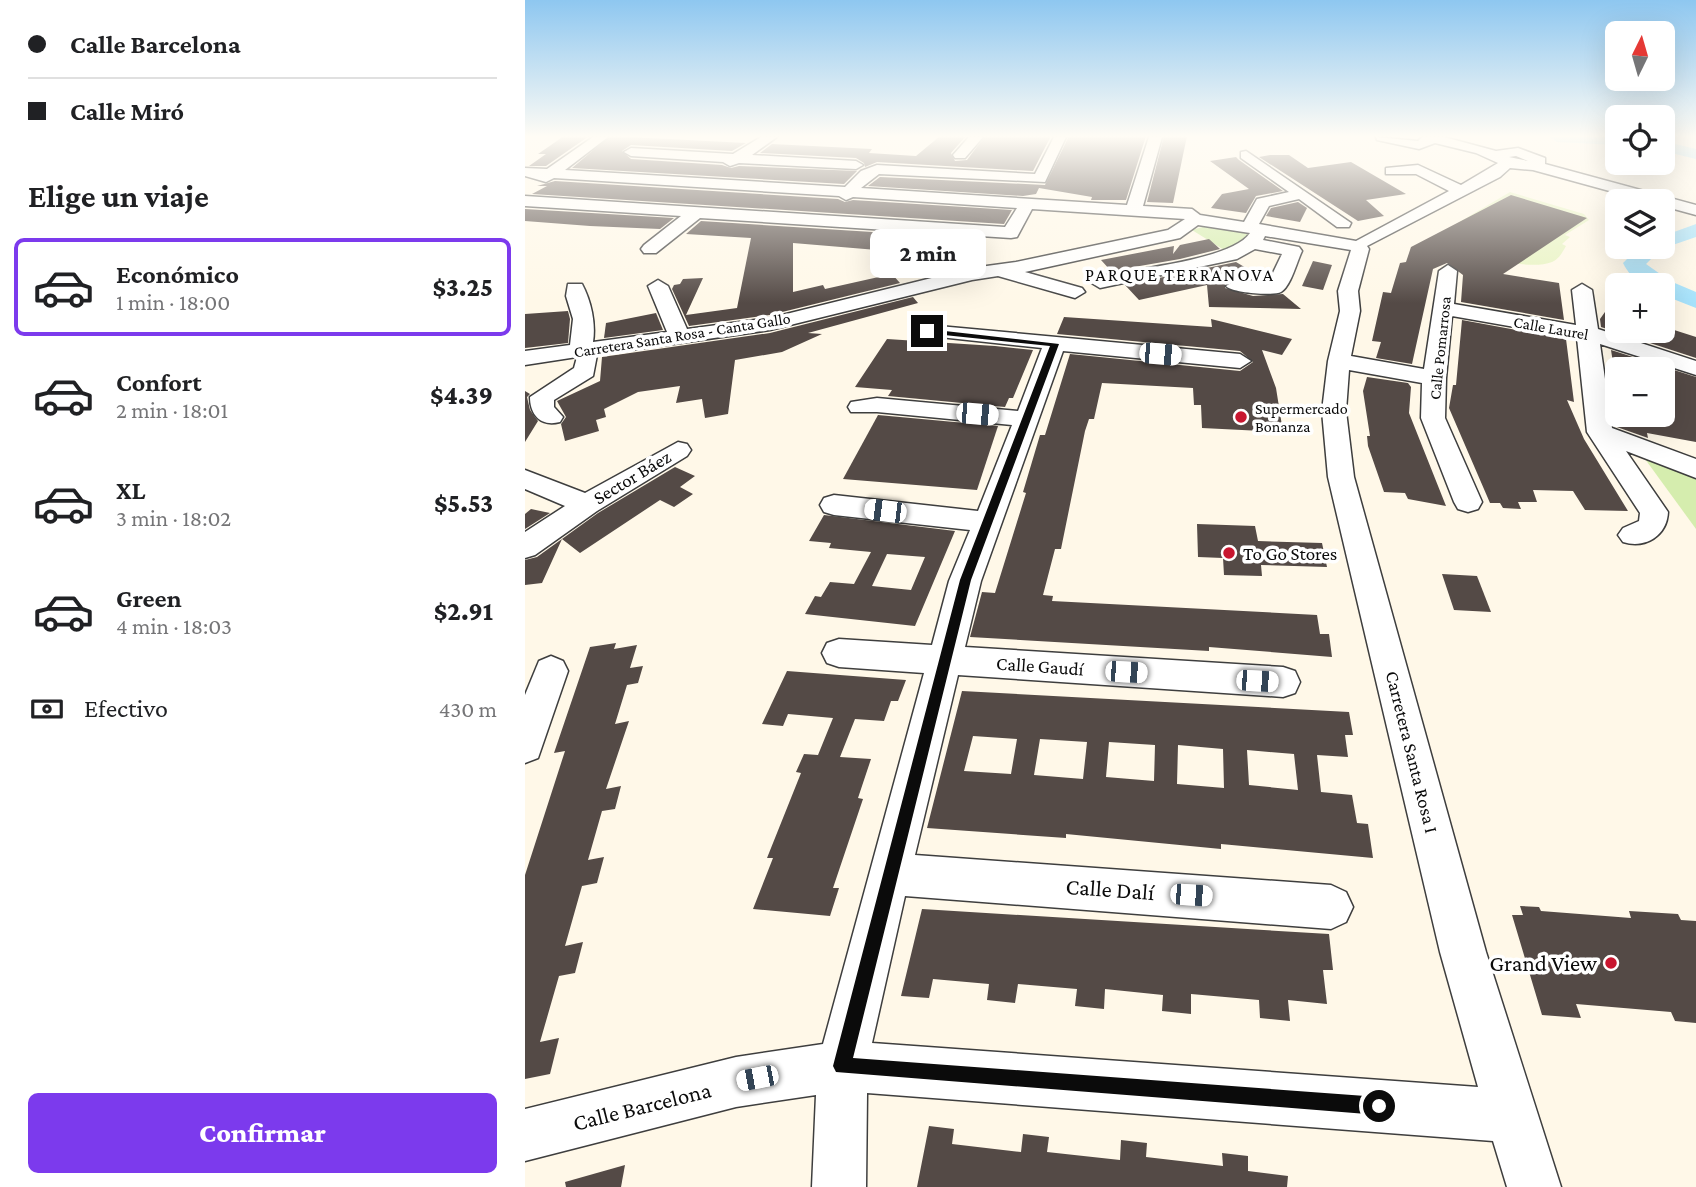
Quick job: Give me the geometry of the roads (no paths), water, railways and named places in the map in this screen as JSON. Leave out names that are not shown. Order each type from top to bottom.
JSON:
[{"type":"street","points":[[839,192],[1193,216],[1260,235],[1293,251],[1276,287],[1235,286]]},
{"type":"street","points":[[1133,210],[1138,192]]},
{"type":"street","points":[[1367,245],[1458,192]]},
{"type":"street","points":[[1100,282],[1231,255],[1260,235],[1367,245],[1390,235],[1460,192]]},
{"type":"street","points":[[1632,192],[1696,210]]},
{"type":"street","points":[[1260,235],[1263,202],[1302,194],[1343,223]]},
{"type":"street","points":[[525,201],[1011,233],[1027,204]]},
{"type":"street","points":[[650,249],[697,212]]},
{"type":"street","name":"Carretera Santa Rosa - Canta Gallo","points":[[525,358],[592,352],[771,324],[1000,269],[1174,234],[1193,216]]},
{"type":"street","name":"Carretera Santa Rosa I","points":[[1367,245],[1362,294],[1350,311],[1339,361],[1333,411],[1341,477],[1463,951],[1534,1187]]},
{"type":"street","points":[[1000,269],[1075,292]]},
{"type":"street","name":"Calle Pomarrosa","points":[[1448,271],[1434,378],[1433,418],[1468,502]]},
{"type":"street","points":[[658,286],[680,337]]},
{"type":"street","points":[[575,288],[574,298],[583,313],[583,338],[592,352]]},
{"type":"street","points":[[1582,290],[1600,432],[1654,512],[1654,523],[1647,532],[1633,535]]},
{"type":"street","name":"Calle Laurel","points":[[1445,309],[1587,333],[1696,368]]},
{"type":"street","points":[[927,331],[1240,361]]},
{"type":"street","points":[[839,1187],[842,1066],[889,874],[965,580],[1055,344]]},
{"type":"street","points":[[525,377],[592,352]]},
{"type":"street","points":[[551,417],[542,409],[542,397],[585,371],[592,352]]},
{"type":"street","points":[[1339,361],[1434,378]]},
{"type":"street","points":[[860,407],[877,405],[1027,419]]},
{"type":"street","points":[[1600,432],[1696,469]]},
{"type":"street","name":"Sector Báez","points":[[525,547],[587,504],[678,450]]},
{"type":"street","name":"Sector Báez","points":[[525,479],[587,504]]},
{"type":"street","points":[[834,505],[988,523]]},
{"type":"street","name":"Calle Gaudí","points":[[839,653],[1283,682]]},
{"type":"street","points":[[525,746],[551,671]]},
{"type":"street","name":"Calle Dalí","points":[[889,874],[1331,906]]},
{"type":"street","name":"Calle Barcelona","points":[[525,1135],[736,1082],[842,1066],[1513,1116]]},
{"type":"waterway","points":[[1675,238],[1696,230]]},
{"type":"waterway","points":[[1638,259],[1634,263],[1641,273]]},
{"type":"waterway","points":[[1675,291],[1696,301]]},
{"type":"place","name":"Supermercado Bonanza","points":[[1241,417]]},
{"type":"place","name":"To Go Stores","points":[[1229,553]]},
{"type":"place","name":"Grand View","points":[[1611,963]]},
{"type":"district","name":"PARQUE TERRANOVA","points":[[1180,275]]}]
